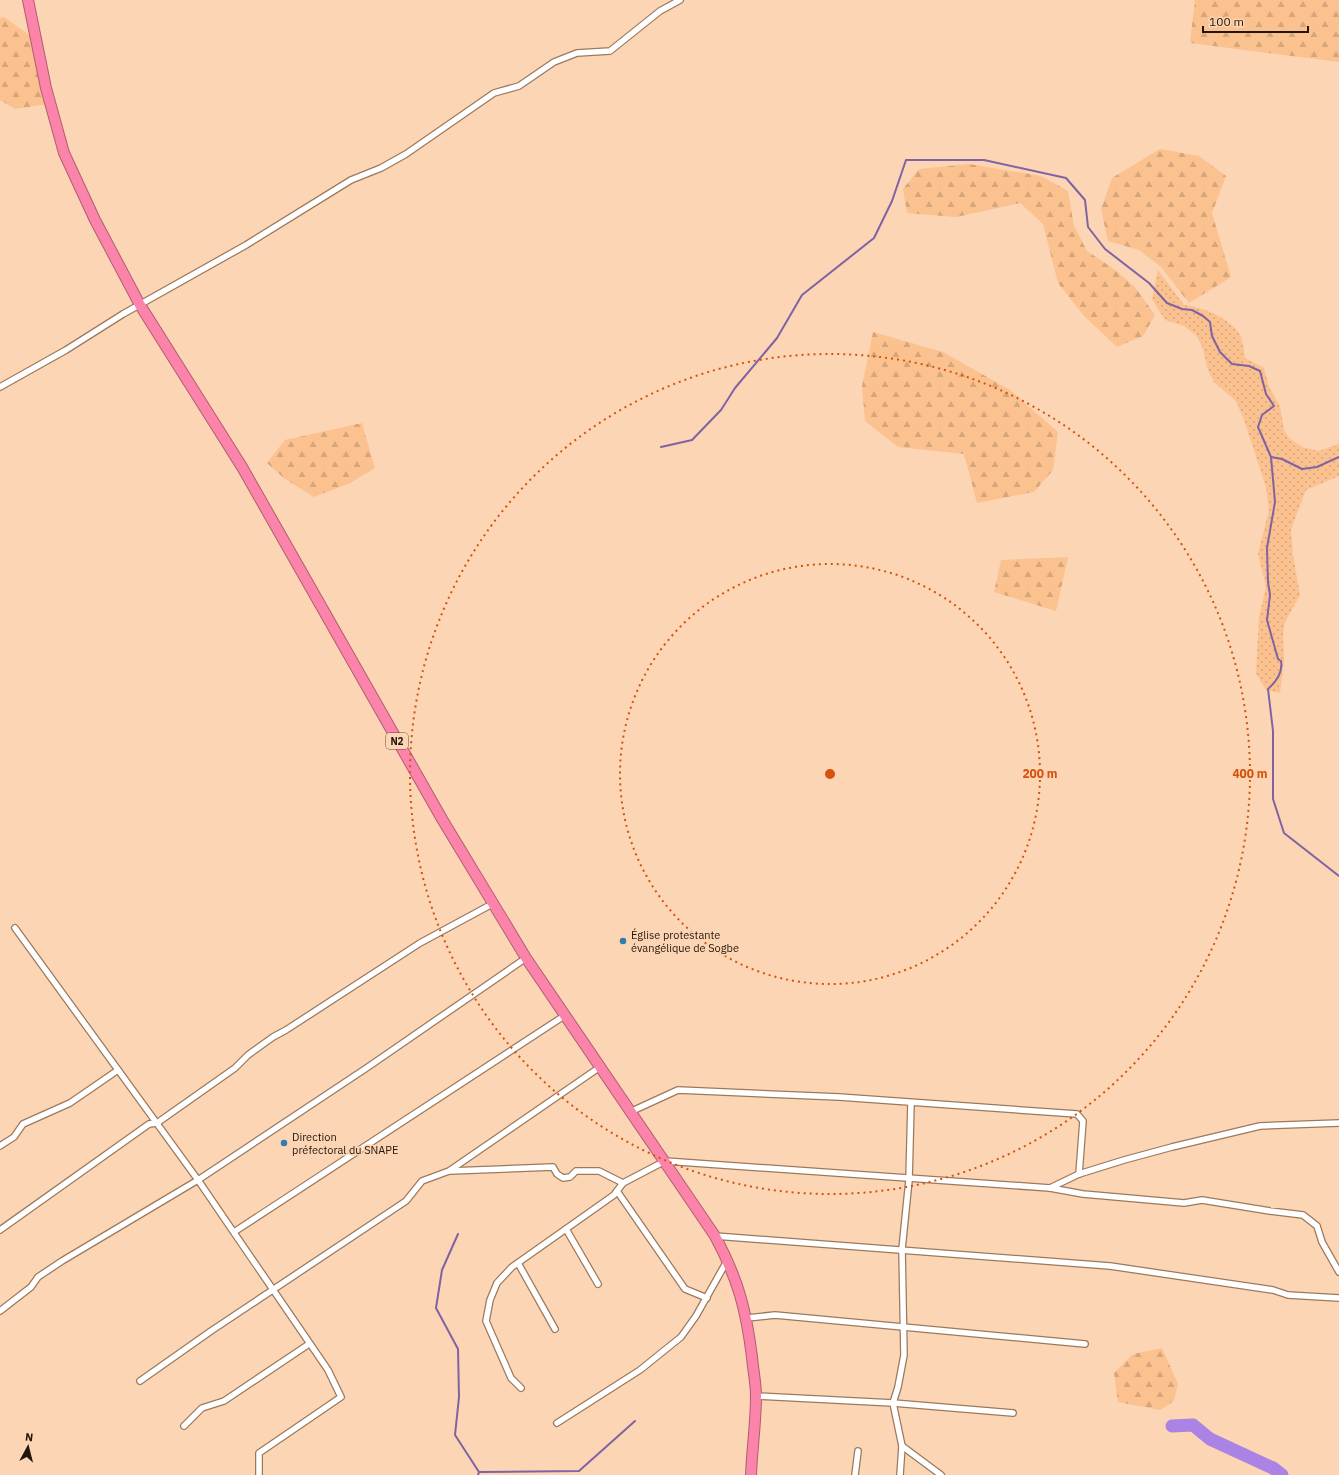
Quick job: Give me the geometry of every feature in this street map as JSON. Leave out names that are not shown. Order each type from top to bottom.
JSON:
[{"type":"highway","name":"N2","points":[[28,0],[46,88],[64,153],[95,220],[140,305],[242,467],[438,812],[526,958],[564,1016],[665,1161],[715,1236],[727,1259],[742,1298],[747,1318],[756,1396],[751,1475]]},
{"type":"street","points":[[0,387],[246,245],[351,180],[381,168],[406,154],[494,93],[519,86],[554,62],[577,53],[610,51],[660,11],[680,0]]},
{"type":"street","points":[[0,1230],[149,1124],[157,1123],[235,1068],[248,1055],[273,1037],[420,943],[494,903]]},
{"type":"street","points":[[15,928],[198,1180],[328,1370],[341,1397],[259,1452],[259,1475]]},
{"type":"street","points":[[0,1311],[31,1287],[38,1277],[62,1261],[198,1180],[368,1067],[526,958]]},
{"type":"street","points":[[234,1232],[564,1016]]},
{"type":"street","points":[[140,1381],[273,1289],[406,1201],[422,1181],[449,1171],[600,1067]]},
{"type":"street","points":[[0,1146],[14,1137],[23,1124],[70,1102],[118,1070]]},
{"type":"street","points":[[630,1112],[678,1090],[768,1093],[1077,1114],[1084,1121],[1079,1174]]},
{"type":"street","points":[[900,1475],[902,1446],[893,1403],[898,1387],[904,1355],[905,1328],[902,1249],[909,1180],[911,1103]]},
{"type":"street","points":[[1050,1188],[1079,1174],[1172,1147],[1260,1126],[1339,1123]]},
{"type":"street","points":[[521,1388],[511,1378],[486,1321],[490,1300],[497,1283],[518,1262],[617,1191],[623,1183],[665,1161],[771,1168],[909,1180],[1050,1188],[1083,1194],[1184,1203],[1202,1200],[1303,1215],[1317,1226],[1322,1242],[1339,1272]]},
{"type":"street","points":[[449,1171],[553,1167],[557,1174],[563,1178],[570,1177],[576,1171],[599,1171],[623,1183]]},
{"type":"street","points":[[617,1191],[684,1289],[707,1298]]},
{"type":"street","points":[[566,1229],[598,1284]]},
{"type":"street","points":[[715,1236],[1110,1266],[1273,1290],[1288,1295],[1339,1298]]},
{"type":"street","points":[[557,1423],[640,1370],[681,1336],[707,1298],[726,1266],[727,1259]]},
{"type":"street","points":[[518,1262],[555,1329]]},
{"type":"street","points":[[747,1318],[775,1315],[1085,1344]]},
{"type":"street","points":[[184,1426],[202,1408],[224,1401],[309,1344]]},
{"type":"street","points":[[756,1396],[893,1403],[1013,1413]]},
{"type":"street","points":[[902,1446],[941,1475]]},
{"type":"street","points":[[855,1475],[858,1451]]},
{"type":"green space","points":[[1195,0],[1339,0],[1339,62],[1190,43]]},
{"type":"green space","points":[[4,17],[32,37],[48,104],[15,109],[0,100],[0,18]]},
{"type":"green space","points":[[1160,149],[1199,156],[1226,176],[1212,213],[1231,277],[1189,303],[1161,267],[1139,250],[1108,241],[1101,209],[1112,178]]},
{"type":"green space","points":[[969,164],[1041,176],[1068,191],[1074,226],[1087,251],[1114,269],[1135,287],[1155,315],[1143,336],[1117,347],[1084,316],[1058,283],[1043,224],[1020,203],[956,217],[907,213],[903,189],[919,169]]},
{"type":"green space","points":[[1158,270],[1184,305],[1199,308],[1222,318],[1239,333],[1245,358],[1264,368],[1269,387],[1280,406],[1284,430],[1289,438],[1302,447],[1319,451],[1339,444],[1339,476],[1306,490],[1291,529],[1293,555],[1300,595],[1285,622],[1283,634],[1284,660],[1280,693],[1266,690],[1256,674],[1259,617],[1266,587],[1258,554],[1269,510],[1266,487],[1244,420],[1236,401],[1214,382],[1208,370],[1202,346],[1196,335],[1184,326],[1165,320],[1152,299]]},
{"type":"green space","points":[[873,332],[943,352],[1010,390],[1058,432],[1053,470],[1034,492],[977,503],[964,454],[898,447],[865,421],[862,386]]},
{"type":"green space","points":[[362,423],[375,468],[350,483],[314,497],[285,479],[267,463],[285,440]]},
{"type":"green space","points":[[1068,557],[1056,611],[994,592],[1001,560]]},
{"type":"green space","points":[[1162,1348],[1178,1384],[1174,1401],[1160,1410],[1118,1402],[1114,1373],[1133,1354]]},
{"type":"waterway","points":[[661,447],[692,440],[721,410],[735,388],[777,338],[802,295],[874,238],[892,201],[906,160],[984,160],[1066,178],[1085,200],[1088,227],[1105,249],[1149,283],[1167,303],[1182,309],[1192,310],[1210,322],[1212,336],[1220,352],[1232,364],[1249,366],[1260,371],[1266,394],[1274,406],[1262,415],[1258,427],[1271,457],[1282,459],[1302,469],[1317,467],[1339,457]]},
{"type":"waterway","points":[[1271,457],[1275,502],[1267,548],[1270,595],[1267,620],[1278,659],[1281,661],[1281,669],[1278,676],[1268,689],[1273,731],[1273,799],[1284,833],[1339,876]]},
{"type":"waterway","points":[[458,1234],[442,1270],[436,1308],[458,1349],[459,1397],[455,1435],[479,1472],[478,1475]]},
{"type":"waterway","points":[[479,1472],[579,1471],[635,1421]]},
{"type":"waterway","points":[[1172,1426],[1193,1425],[1210,1439],[1273,1468],[1282,1475]]},
{"type":"place","name":"Église protestante évangélique de Sogbe","points":[[623,941]]},
{"type":"place","name":"Direction préfectoral du SNAPE","points":[[284,1143]]}]
